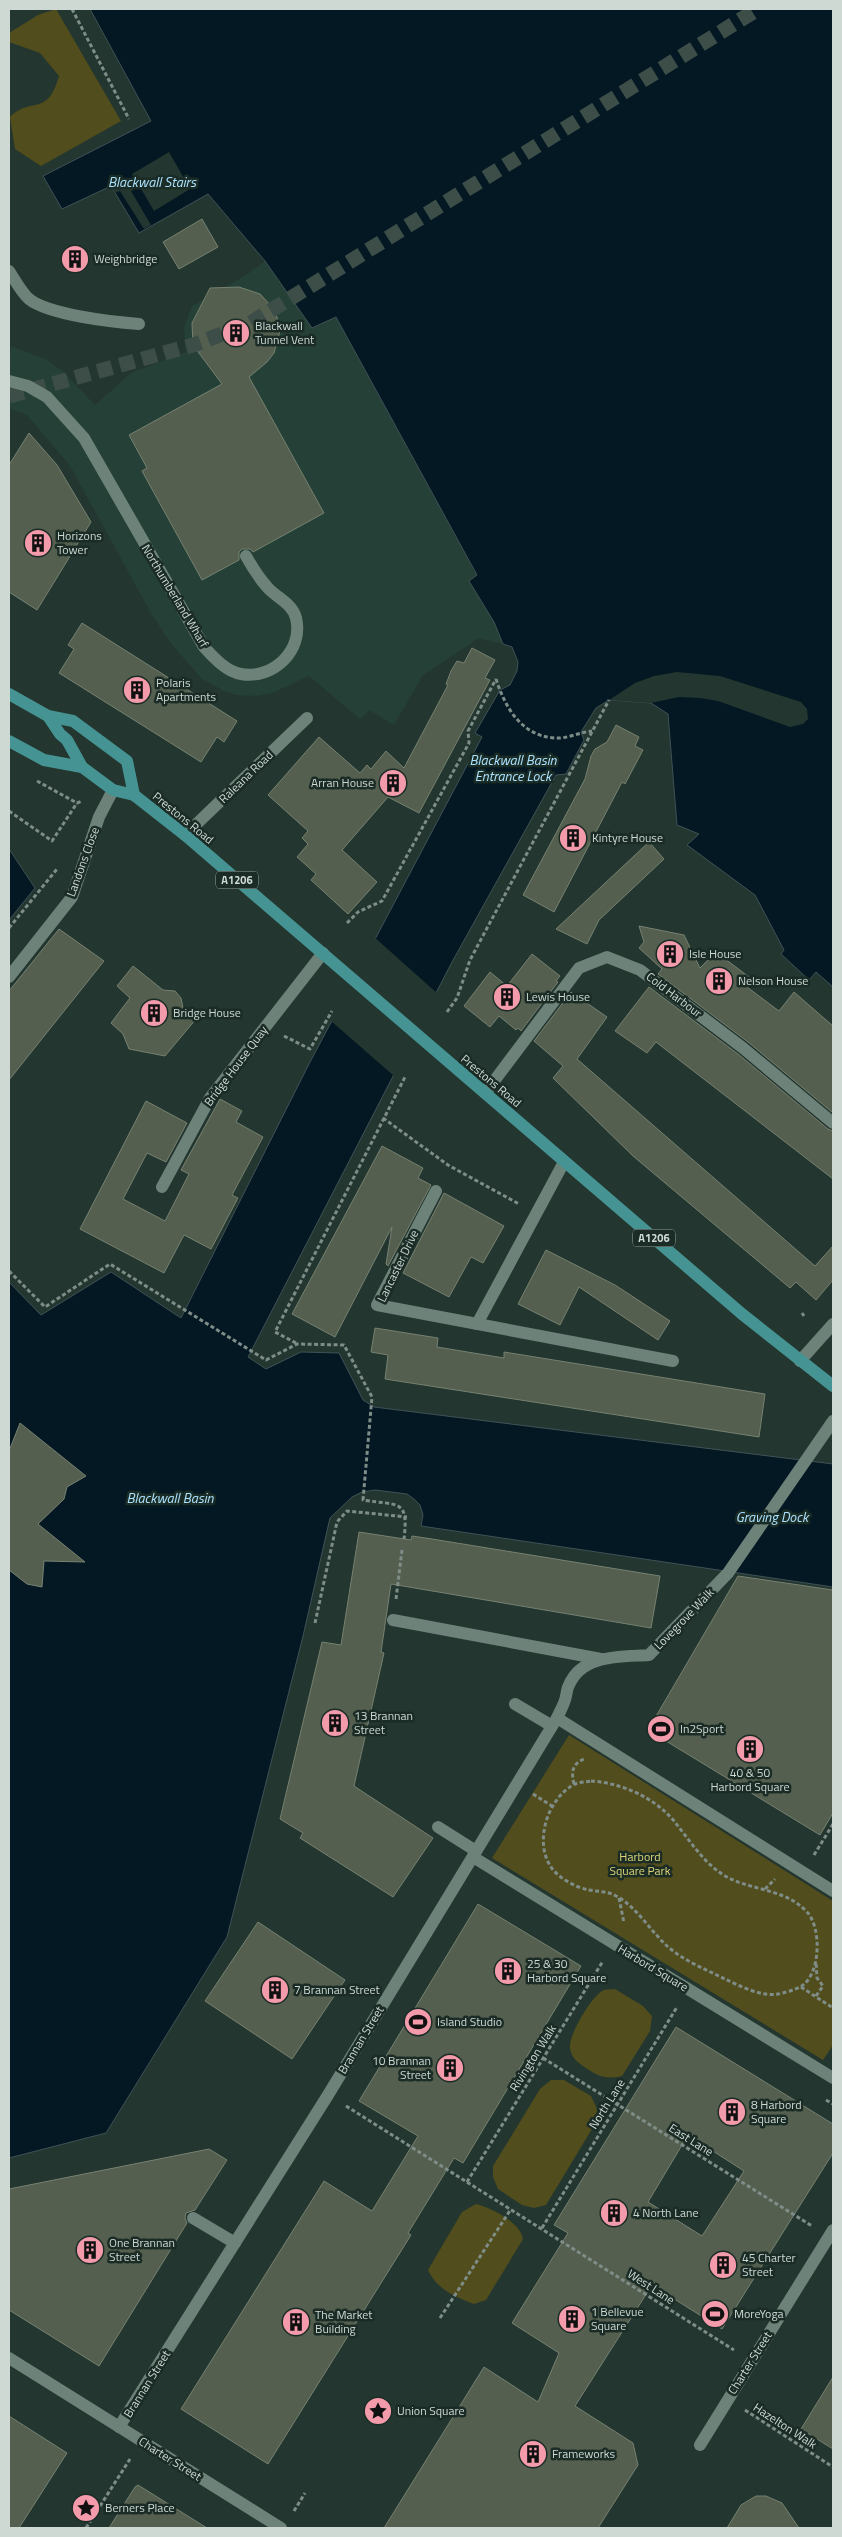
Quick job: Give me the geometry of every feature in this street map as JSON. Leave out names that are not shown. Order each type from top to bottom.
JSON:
[{"type":"main road","name":"Prestons Road","points":[[9,694],[48,716],[73,721],[127,761],[134,795]]},
{"type":"main road","name":"Prestons Road","points":[[48,716],[60,734],[67,740],[82,767],[113,790],[134,795],[185,835],[564,1162],[833,1386]]},
{"type":"main road","name":"Prestons Road","points":[[9,740],[44,760],[82,767]]},
{"type":"street","points":[[9,271],[25,294],[39,305],[106,321],[139,324]]},
{"type":"street","name":"Northumberland Wharf","points":[[9,381],[28,386],[47,397],[84,438],[204,648],[219,662],[239,674],[257,676],[275,667],[290,654],[297,636],[296,617],[286,602],[270,590],[257,575],[246,556]]},
{"type":"street","name":"Raleana Road","points":[[185,835],[307,718]]},
{"type":"street","name":"Landons Close","points":[[9,977],[72,897],[99,817],[113,790]]},
{"type":"street","name":"Bridge House Quay","points":[[162,1187],[210,1098],[323,953]]},
{"type":"street","name":"Cold Harbour","points":[[485,1093],[579,968],[608,957],[640,970],[743,1048],[833,1123]]},
{"type":"street","points":[[477,1324],[564,1162]]},
{"type":"street","name":"Lancaster Drive","points":[[436,1191],[377,1305],[673,1361]]},
{"type":"street","points":[[800,1360],[833,1324]]},
{"type":"street","name":"Lovegrove Walk","points":[[393,1620],[601,1659],[649,1655],[728,1573],[833,1421]]},
{"type":"street","name":"Brannan Street","points":[[119,2427],[328,2095],[554,1722],[566,1698],[568,1686],[576,1673],[587,1664],[601,1659]]},
{"type":"street","points":[[515,1704],[602,1746],[833,1890]]},
{"type":"street","name":"Harbord Square","points":[[438,1827],[474,1854],[614,1944],[833,2078]]},
{"type":"street","points":[[192,2218],[235,2243]]},
{"type":"street","name":"Charter Street","points":[[700,2445],[831,2233]]},
{"type":"street","name":"Charter Street","points":[[9,2358],[281,2528]]},
{"type":"path","points":[[72,9],[129,119]]},
{"type":"path","points":[[347,923],[358,912],[382,900],[468,743],[468,731],[496,679],[505,705],[521,724],[541,735],[554,738],[593,731]]},
{"type":"path","points":[[447,1012],[456,998],[470,960],[609,700]]},
{"type":"path","points":[[34,780],[77,803]]},
{"type":"path","points":[[9,811],[52,841],[77,803],[113,790]]},
{"type":"path","points":[[9,928],[60,866]]},
{"type":"path","points":[[286,1037],[310,1049],[332,1011]]},
{"type":"path","points":[[404,1539],[407,1517],[404,1510],[397,1506],[363,1500],[372,1397],[344,1345],[297,1344],[275,1332],[405,1077]]},
{"type":"path","points":[[383,1118],[448,1165],[522,1205]]},
{"type":"path","points":[[9,1271],[45,1307],[110,1264],[266,1360],[297,1344]]},
{"type":"path","points":[[315,1623],[337,1522],[347,1511],[407,1517]]},
{"type":"path","points":[[393,1620],[402,1550]]},
{"type":"path","points":[[574,1784],[572,1772],[574,1765],[582,1759],[595,1759],[602,1746]]},
{"type":"path","points":[[816,1959],[812,1971],[801,1987],[777,1994],[754,1991],[727,1980],[667,1946],[619,1897],[603,1890],[589,1890],[572,1884],[552,1869],[543,1850],[545,1824],[552,1806],[562,1793],[574,1784],[610,1782],[628,1789],[653,1803],[672,1818],[698,1851],[722,1874],[790,1899],[807,1912],[816,1928],[817,1978],[823,1986],[816,1996]]},
{"type":"path","points":[[802,1871],[833,1824]]},
{"type":"path","name":"Rivington Walk","points":[[467,2182],[614,1944]]},
{"type":"path","points":[[801,1987],[833,2008]]},
{"type":"path","name":"North Lane","points":[[542,2228],[688,1989]]},
{"type":"path","name":"East Lane","points":[[543,2058],[831,2233]]},
{"type":"path","points":[[328,2095],[467,2182]]},
{"type":"path","name":"West Lane","points":[[467,2182],[751,2361]]},
{"type":"path","points":[[440,2318],[512,2209]]},
{"type":"path","name":"Hazelton Walk","points":[[728,2398],[833,2467]]},
{"type":"path","points":[[86,2528],[132,2456]]},
{"type":"path","points":[[292,2514],[305,2494]]},
{"type":"shaded area","points":[[265,261],[312,328],[336,317],[477,576],[469,581],[494,622],[503,644],[479,638],[423,675],[394,725],[369,710],[360,719],[309,676],[272,693],[255,696],[236,695],[202,679],[172,645],[152,615],[70,466],[28,416],[9,408],[11,346],[45,359],[64,372],[95,405],[131,373],[186,352],[184,327],[192,306],[246,275]]},
{"type":"green space","points":[[56,9],[121,121],[41,166],[15,149],[10,117],[18,111],[44,102],[54,89],[59,76],[40,53],[9,42],[9,33],[38,15]]},
{"type":"green space","name":"Harbord Square Park","points":[[569,1735],[833,1901],[833,2045],[823,2060],[492,1858]]},
{"type":"green space","points":[[615,1989],[643,2006],[652,2016],[650,2031],[622,2076],[609,2078],[597,2075],[580,2064],[573,2056],[570,2042],[587,2007],[593,1999],[604,1990]]},
{"type":"green space","points":[[551,2080],[564,2080],[591,2096],[598,2111],[595,2124],[546,2205],[534,2208],[522,2205],[498,2189],[493,2177],[493,2166],[540,2089]]},
{"type":"green space","points":[[476,2204],[497,2212],[511,2222],[517,2227],[523,2239],[486,2300],[474,2304],[441,2287],[428,2270],[462,2212]]},
{"type":"water","points":[[90,9],[833,9],[833,987],[816,972],[809,980],[781,954],[784,950],[755,895],[687,845],[699,834],[677,825],[668,714],[651,703],[609,700],[596,708],[581,732],[584,740],[566,774],[556,775],[452,962],[248,1357],[266,1369],[301,1352],[339,1353],[363,1400],[374,1407],[833,1464],[833,1587],[421,1526],[423,1515],[420,1505],[407,1494],[375,1490],[362,1492],[352,1497],[330,1518],[303,1636],[227,1937],[106,2133],[9,2158],[9,1282],[41,1315],[111,1272],[181,1318],[309,1064],[482,737],[475,733],[500,690],[510,685],[517,671],[518,662],[512,647],[503,644],[494,622],[469,581],[477,575],[336,317],[312,328],[265,261],[208,194],[139,233],[111,186],[62,209],[43,176],[151,121]]},
{"type":"water","points":[[9,849],[35,888],[9,920]]},
{"type":"pier","points":[[169,152],[190,189],[154,211],[140,187],[131,191],[151,225],[144,229],[120,191],[115,193],[113,189],[117,186],[115,181],[130,186],[136,181],[132,174]]},
{"type":"pier","points":[[677,672],[720,676],[801,702],[807,709],[808,719],[803,724],[790,727],[718,701],[700,698],[679,697],[651,703],[609,700],[635,683],[654,676]]},
{"type":"pier","points":[[373,936],[438,994],[394,1076],[331,1021]]},
{"type":"building","points":[[202,219],[218,247],[179,269],[163,242]]},
{"type":"building","points":[[239,287],[260,294],[274,309],[280,331],[274,353],[267,362],[249,377],[324,513],[253,552],[250,549],[242,549],[239,552],[239,560],[202,580],[142,471],[147,468],[129,435],[222,384],[193,345],[192,323],[210,288]]},
{"type":"building","name":"Horizons Tower","points":[[29,433],[57,465],[91,522],[37,610],[9,592],[9,465]]},
{"type":"building","name":"Polaris Apartments","points":[[82,623],[237,721],[224,742],[217,737],[201,762],[59,673],[74,649],[68,645]]},
{"type":"building","name":"Arran House","points":[[472,648],[495,660],[485,678],[490,680],[419,813],[388,797],[342,850],[377,882],[348,914],[311,880],[316,874],[297,857],[308,844],[302,838],[308,831],[268,795],[319,737],[360,773],[367,765],[371,769],[386,751],[404,768],[448,685],[446,684],[451,671],[457,661],[464,663]]},
{"type":"building","name":"Kintyre House","points":[[616,725],[639,737],[635,746],[643,750],[625,784],[622,782],[554,912],[523,895],[585,779],[591,756],[595,749],[607,742]]},
{"type":"building","points":[[649,842],[664,859],[599,920],[587,944],[556,929]]},
{"type":"building","points":[[639,926],[684,935],[700,968],[716,952],[749,977],[743,984],[779,1011],[794,992],[833,1026],[833,1113],[748,1042],[658,974],[662,969],[639,948],[644,942]]},
{"type":"building","points":[[59,929],[104,961],[9,1080],[9,991]]},
{"type":"building","name":"Lewis House","points":[[532,954],[560,976],[556,981],[558,982],[521,1031],[518,1028],[516,1030],[499,1016],[490,1027],[464,1006],[490,972],[507,986]]},
{"type":"building","name":"Bridge House","points":[[133,966],[163,990],[175,991],[181,998],[183,1008],[196,1019],[165,1056],[129,1049],[123,1034],[111,1023],[130,998],[117,986]]},
{"type":"building","points":[[649,987],[738,1054],[828,1129],[833,1131],[833,1179],[656,1042],[647,1053],[615,1031]]},
{"type":"building","points":[[571,992],[607,1017],[577,1059],[815,1266],[833,1246],[833,1280],[816,1300],[796,1282],[790,1288],[633,1156],[553,1078],[563,1066],[534,1041]]},
{"type":"building","points":[[220,1099],[242,1111],[236,1122],[263,1137],[232,1195],[238,1198],[211,1249],[184,1235],[164,1273],[80,1229],[146,1101],[187,1123],[166,1162],[147,1153],[123,1199],[165,1221],[189,1174],[181,1170]]},
{"type":"building","points":[[382,1146],[423,1168],[418,1178],[431,1185],[388,1266],[386,1264],[392,1227],[335,1337],[292,1314]]},
{"type":"building","points":[[444,1193],[504,1226],[483,1263],[471,1257],[449,1297],[403,1273]]},
{"type":"building","points":[[546,1250],[615,1285],[670,1321],[658,1340],[579,1287],[560,1325],[518,1304]]},
{"type":"building","points":[[375,1328],[438,1338],[437,1347],[504,1358],[504,1352],[765,1394],[759,1437],[385,1379],[388,1355],[371,1352]]},
{"type":"building","points":[[20,1423],[86,1476],[67,1487],[64,1499],[38,1524],[85,1562],[44,1561],[42,1587],[27,1584],[9,1570],[9,1451]]},
{"type":"building","points":[[359,1532],[411,1540],[412,1536],[660,1576],[651,1628],[391,1584],[381,1652],[384,1653],[354,1786],[433,1838],[393,1897],[300,1838],[303,1833],[280,1819],[322,1642],[341,1645]]},
{"type":"building","points":[[738,1576],[833,1590],[833,1813],[820,1835],[648,1730]]},
{"type":"building","points":[[478,1904],[581,1966],[463,2163],[454,2158],[408,2233],[411,2235],[268,2464],[181,2409],[324,2181],[372,2211],[418,2136],[359,2101]]},
{"type":"building","name":"7 Brannan Street","points":[[258,1922],[345,1980],[292,2059],[205,2001]]},
{"type":"building","points":[[676,2027],[833,2124],[833,2153],[722,2329],[652,2285],[575,2406],[633,2443],[638,2465],[598,2528],[384,2528],[484,2367],[538,2402],[559,2353],[512,2323],[568,2233],[554,2225]],"holes":[[[688,2135],[744,2171],[702,2236],[648,2202]]]},
{"type":"building","name":"One Brannan Street","points":[[209,2149],[227,2160],[195,2210],[186,2213],[187,2223],[99,2366],[9,2310],[9,2189]]},
{"type":"building","points":[[833,2377],[833,2449],[801,2429]]},
{"type":"building","points":[[9,2416],[67,2453],[19,2528],[9,2528]]},
{"type":"building","points":[[138,2485],[207,2528],[109,2528]]},
{"type":"building","points":[[756,2496],[766,2496],[782,2503],[799,2528],[727,2528],[741,2505]]},
{"type":"tunnel","points":[[9,396],[193,345],[249,324],[758,9]]},
{"type":"place","name":"Weighbridge","points":[[75,259]]},
{"type":"place","name":"Blackwall Tunnel Vent","points":[[236,333]]},
{"type":"place","name":"Horizons Tower","points":[[38,543]]},
{"type":"place","name":"Polaris Apartments","points":[[137,690]]},
{"type":"place","name":"Arran House","points":[[393,783]]},
{"type":"place","name":"Kintyre House","points":[[573,838]]},
{"type":"place","name":"Isle House","points":[[670,954]]},
{"type":"place","name":"Nelson House","points":[[719,981]]},
{"type":"place","name":"Lewis House","points":[[507,997]]},
{"type":"place","name":"Bridge House","points":[[154,1013]]},
{"type":"place","name":"13 Brannan Street","points":[[335,1723]]},
{"type":"place","name":"In2Sport","points":[[661,1729]]},
{"type":"place","name":"40 & 50 Harbord Square","points":[[750,1749]]},
{"type":"place","name":"25 & 30 Harbord Square","points":[[508,1971]]},
{"type":"place","name":"7 Brannan Street","points":[[275,1990]]},
{"type":"place","name":"Island Studio","points":[[418,2022]]},
{"type":"place","name":"10 Brannan Street","points":[[450,2068]]},
{"type":"place","name":"8 Harbord Square","points":[[732,2112]]},
{"type":"place","name":"4 North Lane","points":[[614,2213]]},
{"type":"place","name":"One Brannan Street","points":[[90,2250]]},
{"type":"place","name":"45 Charter Street","points":[[723,2265]]},
{"type":"place","name":"MoreYoga","points":[[715,2314]]},
{"type":"place","name":"1 Bellevue Square","points":[[572,2319]]},
{"type":"place","name":"The Market Building","points":[[296,2322]]},
{"type":"place","name":"Union Square","points":[[378,2411]]},
{"type":"place","name":"Frameworks","points":[[533,2454]]},
{"type":"place","name":"Berners Place","points":[[86,2508]]},
{"type":"water label","name":"Blackwall Stairs","points":[[152,182]]},
{"type":"water label","name":"Blackwall Basin Entrance Lock","points":[[513,768]]},
{"type":"water label","name":"Blackwall Basin","points":[[170,1498]]},
{"type":"water label","name":"Graving Dock","points":[[772,1517]]}]
